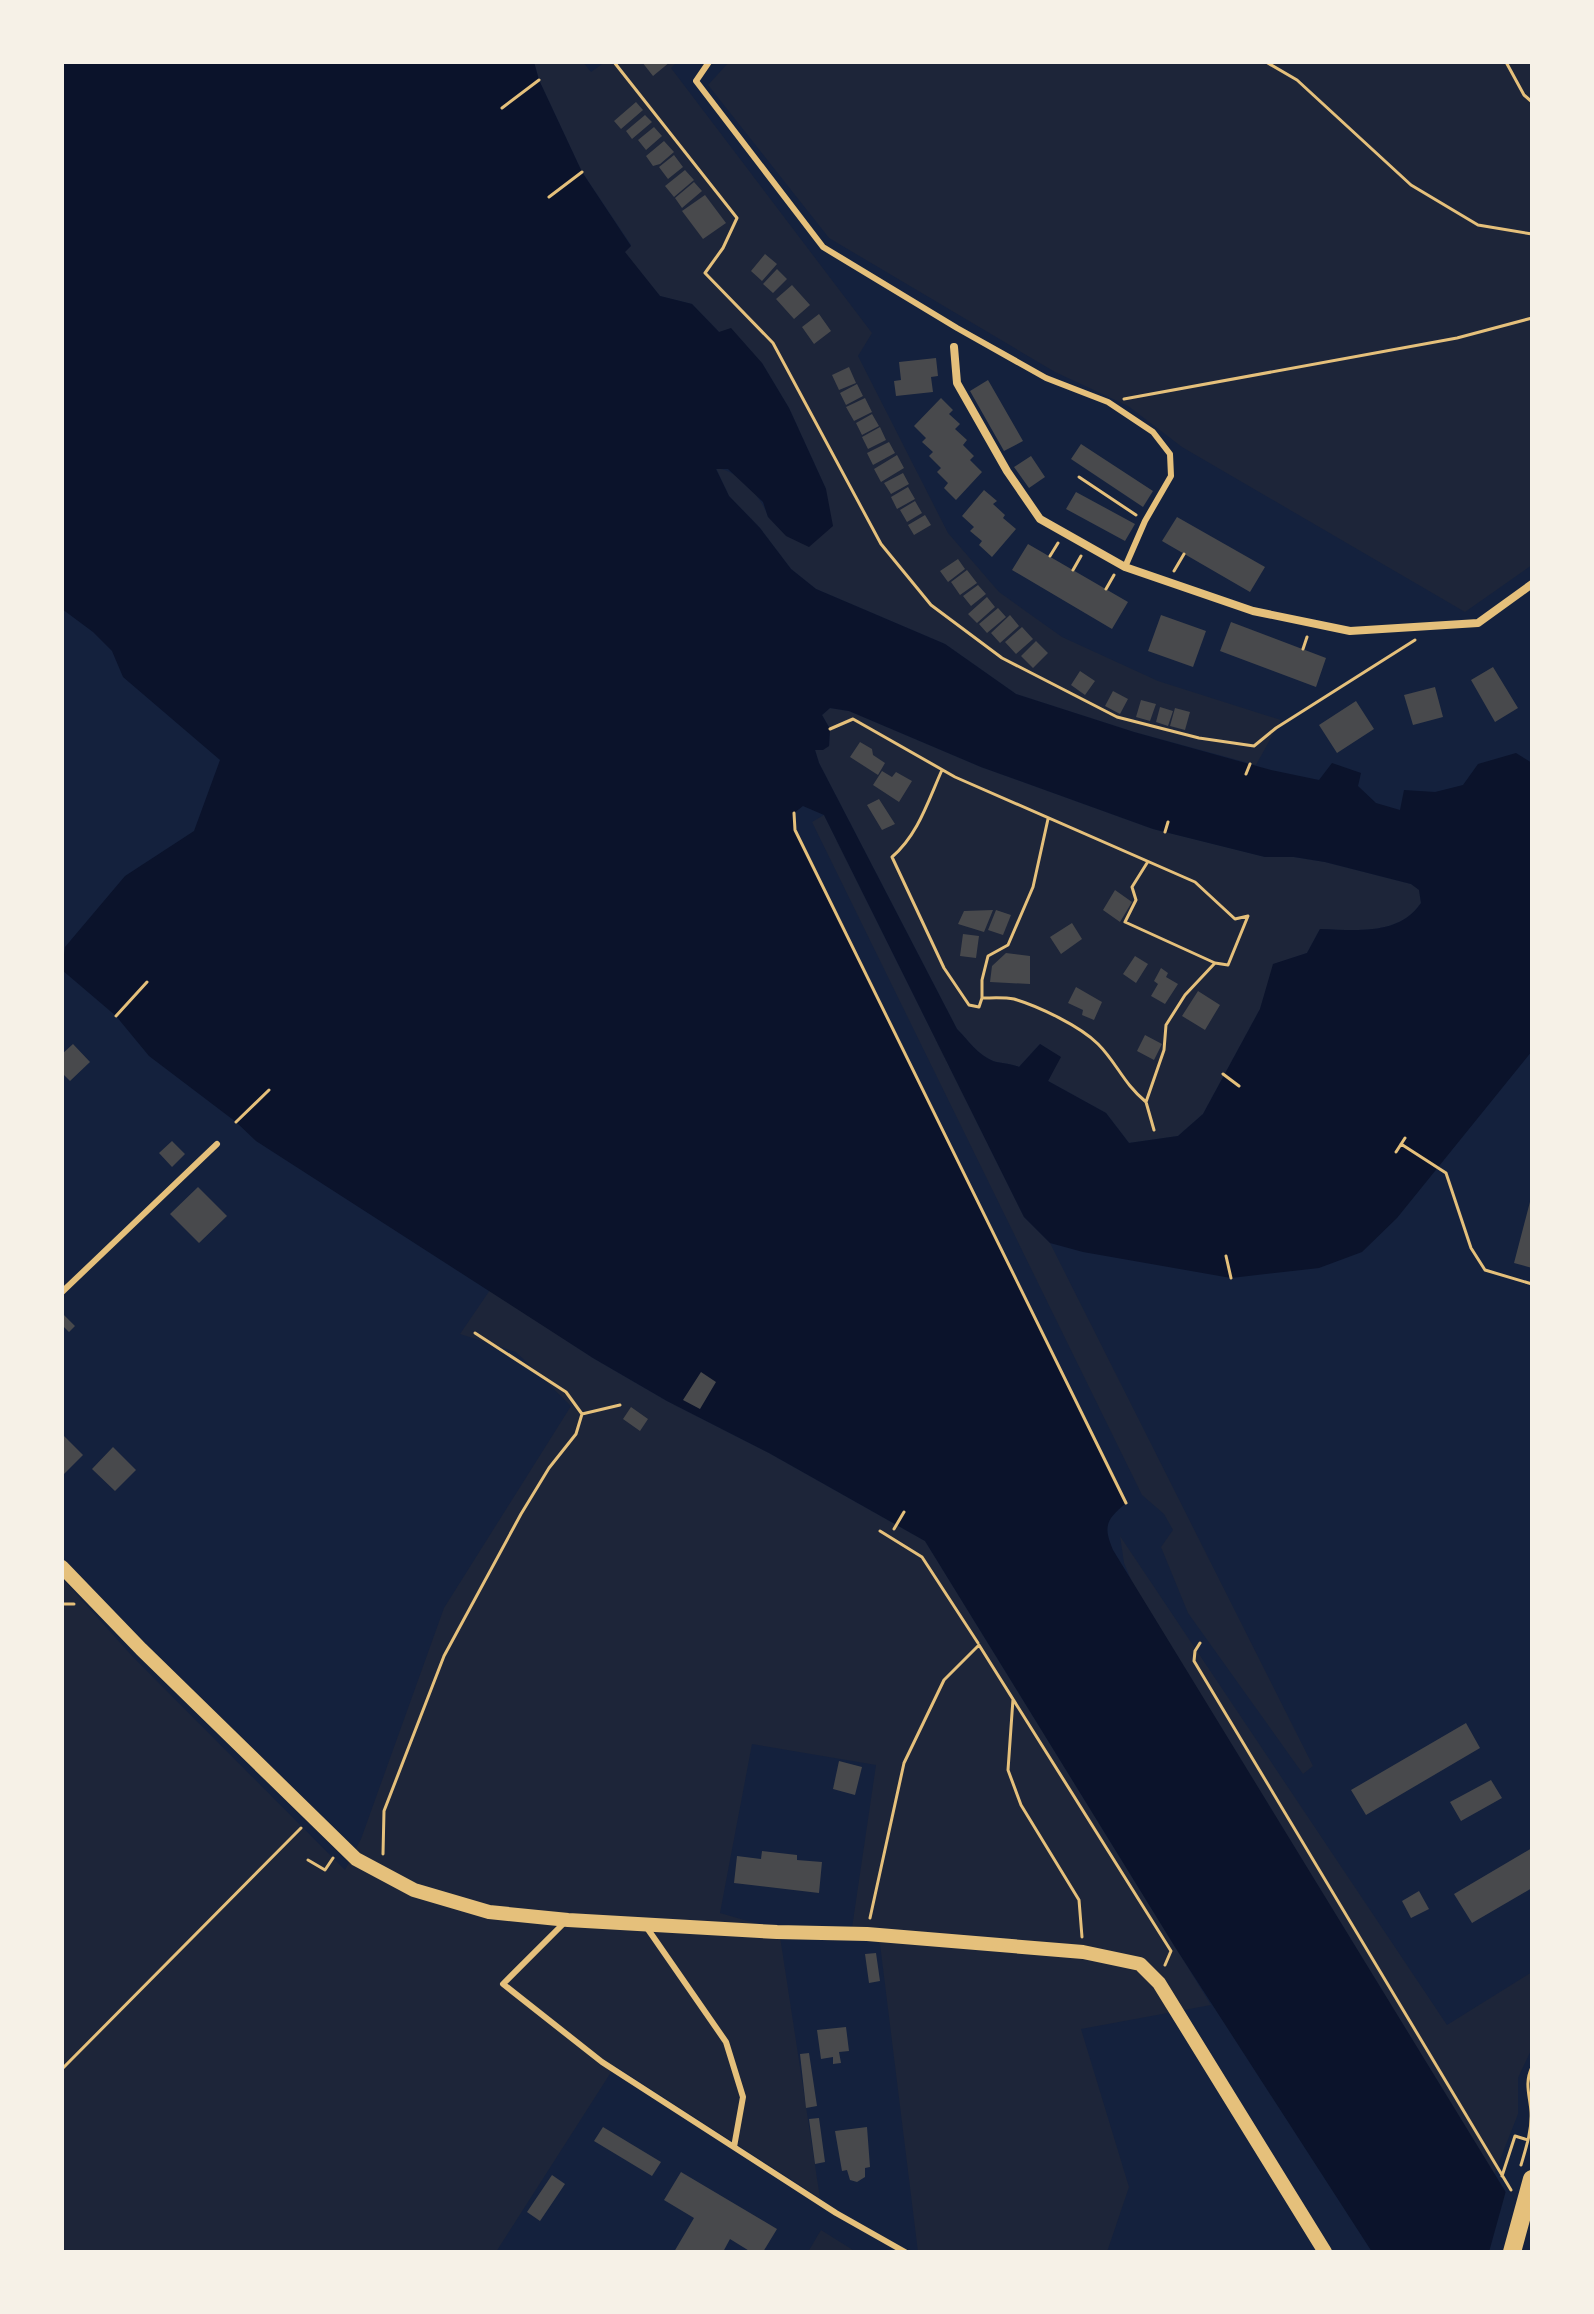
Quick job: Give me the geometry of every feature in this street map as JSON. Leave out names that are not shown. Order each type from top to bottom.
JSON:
[{"type":"main road","points":[[1512,2252],[1526,2182]]},
{"type":"street","points":[[954,347],[957,383],[1007,471],[1040,519],[1125,567],[1253,611],[1350,631],[1478,623],[1532,584]]},
{"type":"street","points":[[62,1567],[141,1649],[356,1859],[414,1890],[489,1912],[568,1920],[867,1934],[1083,1952],[1140,1964],[1159,1983],[1325,2252]]},
{"type":"lane","points":[[709,62],[696,81],[823,247],[1046,378],[1108,402],[1153,432],[1170,454],[1171,476],[1145,521],[1125,567]]},
{"type":"lane","points":[[62,1292],[217,1144]]},
{"type":"lane","points":[[568,1920],[503,1984],[602,2062],[836,2213],[905,2252]]},
{"type":"lane","points":[[643,1923],[726,2042],[743,2097],[734,2147]]},
{"type":"path","points":[[614,62],[737,218],[723,248],[705,273],[773,343],[881,544],[931,605],[1002,658],[1117,717],[1199,738],[1254,746],[1276,728],[1438,626]]},
{"type":"path","points":[[1266,62],[1297,80],[1411,185],[1478,225],[1532,234]]},
{"type":"path","points":[[1506,62],[1524,95],[1532,102]]},
{"type":"path","points":[[502,108],[539,80]]},
{"type":"path","points":[[549,197],[582,172]]},
{"type":"path","points":[[1108,402],[1457,338],[1532,318]]},
{"type":"path","points":[[1079,477],[1145,521]]},
{"type":"path","points":[[1168,581],[1184,554]]},
{"type":"path","points":[[830,729],[853,719],[942,770],[1195,882],[1235,919],[1248,916],[1228,965],[1215,963],[1125,922],[1136,900],[1132,887],[1147,862]]},
{"type":"path","points":[[1246,774],[1250,764]]},
{"type":"path","points":[[942,770],[914,832],[905,846],[892,857],[944,968],[969,1005],[979,1007],[988,956],[1008,945],[1033,887],[1048,819]]},
{"type":"path","points":[[794,813],[795,830],[1126,1503]]},
{"type":"path","points":[[1165,832],[1168,822]]},
{"type":"path","points":[[1146,1102],[1164,1050],[1166,1025],[1185,995],[1215,963]]},
{"type":"path","points":[[116,1016],[147,982]]},
{"type":"path","points":[[982,998],[1011,999],[1036,1008],[1098,1044],[1129,1088],[1146,1102],[1154,1130]]},
{"type":"path","points":[[1223,1074],[1239,1086]]},
{"type":"path","points":[[236,1122],[269,1090]]},
{"type":"path","points":[[1396,1152],[1405,1138]]},
{"type":"path","points":[[1401,1144],[1446,1173],[1471,1248],[1485,1270],[1532,1284]]},
{"type":"path","points":[[1226,1256],[1231,1278]]},
{"type":"path","points":[[475,1333],[566,1392],[582,1414]]},
{"type":"path","points":[[582,1414],[620,1405]]},
{"type":"path","points":[[383,1846],[384,1811],[444,1656],[521,1514],[549,1468],[576,1434],[582,1414]]},
{"type":"path","points":[[894,1529],[904,1512]]},
{"type":"path","points":[[880,1531],[922,1557],[1171,1951],[1159,1983]]},
{"type":"path","points":[[1200,1643],[1194,1661],[1502,2176],[1515,2136],[1528,2140]]},
{"type":"path","points":[[867,1934],[904,1763],[944,1680],[979,1645]]},
{"type":"path","points":[[1013,1699],[1008,1770],[1021,1805],[1079,1900],[1083,1952]]},
{"type":"path","points":[[62,2069],[313,1816]]},
{"type":"path","points":[[308,1860],[325,1870],[341,1844]]},
{"type":"path","points":[[1526,2182],[1531,2114],[1526,2083],[1532,2067]]},
{"type":"shaded area","points":[[62,62],[534,62],[539,80],[582,172],[631,246],[625,252],[660,296],[692,304],[719,332],[731,328],[762,363],[789,408],[826,489],[833,526],[809,547],[786,536],[768,517],[763,502],[728,469],[716,469],[729,496],[760,528],[791,569],[816,589],[945,644],[1016,694],[1134,732],[1271,770],[1319,780],[1332,763],[1361,773],[1358,786],[1376,803],[1400,810],[1404,790],[1435,792],[1463,785],[1478,764],[1516,753],[1532,763],[1532,1051],[1397,1218],[1362,1252],[1319,1268],[1231,1278],[1083,1252],[1050,1243],[1024,1217],[824,815],[803,806],[794,813],[795,830],[1126,1503],[1108,1524],[1113,1550],[1532,2235],[1532,2252],[1372,2252],[1175,1947],[925,1541],[593,1358],[256,1141],[236,1122],[149,1056],[116,1016],[62,970],[65,947],[125,876],[194,831],[220,760],[123,677],[112,651],[62,609]],"holes":[[[830,708],[849,711],[981,767],[1153,829],[1265,857],[1294,857],[1325,862],[1411,884],[1419,890],[1421,903],[1412,914],[1389,926],[1362,930],[1320,929],[1307,953],[1273,964],[1260,1009],[1203,1114],[1178,1136],[1129,1143],[1106,1113],[1048,1081],[1061,1057],[1040,1044],[1019,1067],[996,1062],[978,1051],[957,1029],[819,763],[815,750],[829,746],[830,729],[822,715]]]},
{"type":"shaded area","points":[[534,62],[583,62],[591,72],[605,62],[677,62],[671,68],[872,333],[858,356],[948,533],[999,592],[1062,637],[1158,681],[1281,720],[1256,765],[1134,732],[1016,694],[945,644],[816,589],[791,569],[760,528],[729,496],[716,468],[741,479],[760,501],[768,517],[826,489],[789,408],[762,363],[719,332],[692,304],[660,296],[624,252],[631,245],[582,172],[539,80]]},
{"type":"shaded area","points":[[729,62],[1532,62],[1532,565],[1465,612],[1182,447],[1128,406],[1055,372],[829,238],[708,85]]},
{"type":"shaded area","points":[[830,708],[849,711],[981,767],[1153,829],[1265,857],[1294,857],[1325,862],[1411,884],[1419,889],[1421,903],[1412,914],[1389,926],[1362,930],[1320,929],[1307,953],[1274,964],[1260,1009],[1203,1114],[1178,1136],[1129,1143],[1106,1113],[1048,1081],[1060,1057],[1040,1044],[1019,1067],[996,1062],[978,1051],[957,1029],[819,763],[815,750],[829,746],[830,729],[822,715]]},
{"type":"shaded area","points":[[824,815],[1024,1217],[1050,1243],[1313,1766],[1303,1774],[1188,1613],[1161,1547],[1173,1530],[1164,1514],[1142,1495],[812,822]]},
{"type":"shaded area","points":[[490,1290],[593,1358],[667,1401],[769,1453],[925,1541],[1211,2005],[1081,2029],[1129,2187],[1107,2252],[918,2252],[880,1944],[852,1928],[876,1765],[752,1744],[720,1913],[779,1930],[820,2198],[615,2066],[496,2252],[62,2252],[62,1578],[133,1657],[345,1870],[361,1839],[444,1608],[571,1406],[516,1352],[460,1334]]},
{"type":"shaded area","points":[[1120,1536],[1447,2025],[1532,1972],[1532,2048],[1518,2078],[1518,2114],[1494,2175],[1132,1582],[1124,1563]]},
{"type":"shaded area","points":[[821,2230],[856,2252],[808,2252]]},
{"type":"pier","points":[[1507,2187],[1532,2227],[1532,2252],[1489,2252]]},
{"type":"building","points":[[642,62],[670,62],[653,76]]},
{"type":"building","points":[[636,102],[643,110],[621,129],[614,121]]},
{"type":"building","points":[[645,115],[652,122],[632,139],[626,131]]},
{"type":"building","points":[[654,127],[662,136],[646,150],[638,140]]},
{"type":"building","points":[[664,141],[674,152],[653,166],[646,156]]},
{"type":"building","points":[[674,155],[683,167],[668,179],[659,167]]},
{"type":"building","points":[[685,170],[694,180],[674,197],[665,186]]},
{"type":"building","points":[[694,182],[702,191],[682,208],[675,198]]},
{"type":"building","points":[[705,195],[726,223],[703,239],[682,211]]},
{"type":"building","points":[[765,254],[777,264],[762,281],[751,271]]},
{"type":"building","points":[[777,269],[787,279],[773,293],[763,284]]},
{"type":"building","points":[[792,285],[810,305],[794,319],[776,299]]},
{"type":"building","points":[[819,314],[831,331],[814,344],[802,327]]},
{"type":"building","points":[[936,358],[938,376],[931,377],[933,392],[896,396],[894,381],[901,380],[899,362]]},
{"type":"building","points":[[849,367],[856,383],[839,390],[832,375]]},
{"type":"building","points":[[988,380],[1023,441],[1004,451],[970,391]]},
{"type":"building","points":[[857,384],[863,396],[846,405],[840,393]]},
{"type":"building","points":[[865,398],[872,412],[854,421],[846,407]]},
{"type":"building","points":[[941,398],[953,410],[949,414],[960,424],[955,429],[967,440],[963,445],[974,456],[970,460],[982,472],[956,500],[944,488],[948,483],[937,472],[941,468],[929,456],[933,452],[922,442],[926,438],[914,426]]},
{"type":"building","points":[[872,414],[879,426],[862,435],[856,423]]},
{"type":"building","points":[[880,427],[886,440],[868,449],[862,437]]},
{"type":"building","points":[[889,442],[895,453],[873,465],[867,453]]},
{"type":"building","points":[[1081,444],[1153,491],[1143,507],[1071,459]]},
{"type":"building","points":[[897,455],[904,468],[881,482],[874,469]]},
{"type":"building","points":[[1031,456],[1045,477],[1029,488],[1014,467]]},
{"type":"building","points":[[903,473],[909,484],[891,494],[884,483]]},
{"type":"building","points":[[908,487],[915,499],[897,509],[891,497]]},
{"type":"building","points":[[984,490],[997,501],[993,504],[1005,515],[1003,518],[1016,529],[992,557],[979,545],[982,541],[970,531],[974,527],[962,516]]},
{"type":"building","points":[[1076,492],[1135,524],[1125,541],[1066,509]]},
{"type":"building","points":[[915,501],[922,513],[907,522],[900,510]]},
{"type":"building","points":[[925,515],[931,525],[914,535],[908,525]]},
{"type":"building","points":[[1177,517],[1265,567],[1250,592],[1162,541]]},
{"type":"building","points":[[1028,544],[1128,602],[1112,629],[1012,570]]},
{"type":"building","points":[[958,559],[965,569],[948,582],[940,571]]},
{"type":"building","points":[[967,570],[977,583],[960,595],[951,582]]},
{"type":"building","points":[[978,585],[986,594],[971,606],[963,596]]},
{"type":"building","points":[[987,597],[995,607],[977,623],[968,614]]},
{"type":"building","points":[[998,608],[1006,617],[987,633],[979,624]]},
{"type":"building","points":[[1010,615],[1019,626],[1000,643],[991,633]]},
{"type":"building","points":[[1161,615],[1206,631],[1193,667],[1148,651]]},
{"type":"building","points":[[1231,622],[1326,658],[1316,687],[1220,651]]},
{"type":"building","points":[[1022,627],[1033,639],[1016,654],[1005,642]]},
{"type":"building","points":[[1036,641],[1048,653],[1033,668],[1021,656]]},
{"type":"building","points":[[1493,667],[1518,708],[1495,722],[1471,680]]},
{"type":"building","points":[[1080,671],[1095,681],[1085,695],[1071,685]]},
{"type":"building","points":[[1435,687],[1443,717],[1413,725],[1404,695]]},
{"type":"building","points":[[1113,691],[1128,699],[1120,714],[1105,706]]},
{"type":"building","points":[[1141,700],[1156,704],[1150,721],[1136,717]]},
{"type":"building","points":[[1356,701],[1374,729],[1337,753],[1319,725]]},
{"type":"building","points":[[1160,707],[1173,711],[1168,726],[1156,722]]},
{"type":"building","points":[[1175,708],[1190,712],[1185,730],[1170,726]]},
{"type":"building","points":[[860,742],[885,763],[878,775],[850,757]]},
{"type":"building","points":[[882,771],[892,777],[896,772],[912,781],[899,802],[873,785]]},
{"type":"building","points":[[879,799],[895,824],[882,830],[867,805]]},
{"type":"building","points":[[1115,890],[1132,902],[1120,922],[1103,910]]},
{"type":"building","points":[[993,910],[984,932],[958,924],[964,911]]},
{"type":"building","points":[[996,910],[1011,915],[1003,935],[988,930]]},
{"type":"building","points":[[1072,923],[1082,939],[1061,954],[1050,937]]},
{"type":"building","points":[[963,934],[979,936],[976,958],[960,956]]},
{"type":"building","points":[[1006,953],[1030,956],[1030,984],[990,982],[992,966]]},
{"type":"building","points":[[1135,956],[1148,964],[1136,983],[1123,974]]},
{"type":"building","points":[[1161,968],[1168,973],[1166,977],[1178,984],[1165,1004],[1151,996],[1158,984],[1154,981]]},
{"type":"building","points":[[1076,987],[1102,1002],[1094,1020],[1068,1003]]},
{"type":"building","points":[[1198,991],[1220,1005],[1205,1030],[1182,1016]]},
{"type":"building","points":[[1145,1035],[1162,1044],[1154,1060],[1137,1051]]},
{"type":"building","points":[[73,1044],[90,1062],[70,1081],[62,1073],[62,1054]]},
{"type":"building","points":[[172,1141],[185,1154],[172,1167],[159,1153]]},
{"type":"building","points":[[198,1187],[227,1216],[199,1243],[170,1214]]},
{"type":"building","points":[[1532,1199],[1532,1268],[1514,1263]]},
{"type":"building","points":[[62,1313],[75,1326],[69,1332],[62,1325]]},
{"type":"building","points":[[701,1372],[716,1382],[700,1409],[683,1400]]},
{"type":"building","points":[[631,1407],[648,1419],[640,1431],[623,1419]]},
{"type":"building","points":[[62,1434],[83,1455],[64,1474],[62,1471]]},
{"type":"building","points":[[113,1447],[136,1470],[115,1491],[92,1469]]},
{"type":"building","points":[[1466,1723],[1480,1748],[1366,1815],[1351,1790]]},
{"type":"building","points":[[839,1761],[862,1767],[855,1795],[833,1789]]},
{"type":"building","points":[[1491,1780],[1502,1798],[1461,1821],[1450,1802]]},
{"type":"building","points":[[1532,1848],[1532,1888],[1472,1923],[1454,1894]]},
{"type":"building","points":[[762,1851],[797,1855],[797,1860],[822,1862],[819,1893],[734,1883],[737,1856],[761,1859]]},
{"type":"building","points":[[1419,1891],[1429,1909],[1411,1918],[1402,1901]]},
{"type":"building","points":[[876,1953],[880,1981],[869,1983],[865,1954]]},
{"type":"building","points":[[846,2027],[849,2051],[839,2052],[841,2063],[833,2064],[833,2057],[821,2059],[817,2030]]},
{"type":"building","points":[[809,2053],[817,2106],[806,2108],[800,2054]]},
{"type":"building","points":[[819,2118],[825,2162],[815,2164],[809,2119]]},
{"type":"building","points":[[603,2127],[661,2162],[652,2176],[594,2141]]},
{"type":"building","points":[[867,2127],[870,2167],[865,2168],[865,2177],[857,2182],[850,2180],[847,2170],[842,2171],[835,2131]]},
{"type":"building","points":[[681,2172],[777,2229],[763,2252],[751,2252],[730,2239],[723,2252],[674,2252],[694,2218],[664,2200]]},
{"type":"building","points":[[552,2175],[565,2184],[540,2221],[527,2212]]}]
